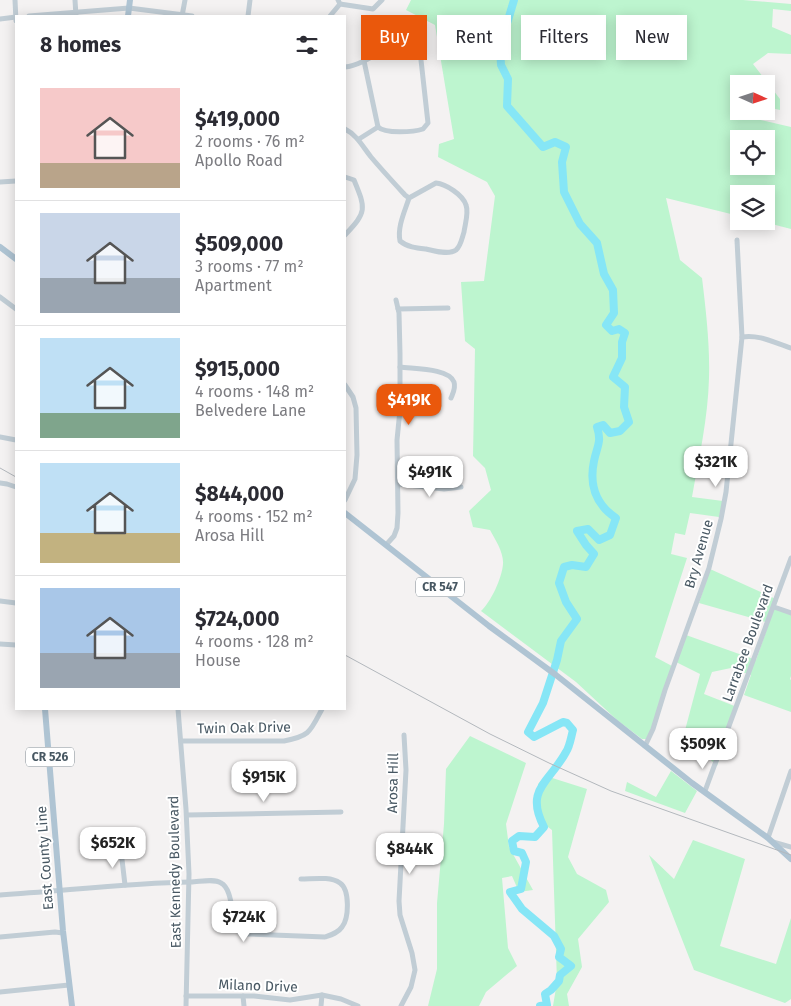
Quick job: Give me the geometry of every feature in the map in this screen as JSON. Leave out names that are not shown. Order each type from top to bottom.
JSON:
[{"type":"main road","points":[[128,15],[130,0]]},
{"type":"main road","points":[[0,246],[15,258]]},
{"type":"main road","name":"CR 547","points":[[346,514],[489,626],[568,684],[645,746],[770,840],[791,859]]},
{"type":"main road","name":"East County Line","points":[[45,710],[63,931],[72,1006]]},
{"type":"street","points":[[15,0],[16,15]]},
{"type":"street","points":[[74,0],[76,14]]},
{"type":"street","points":[[182,15],[185,0]]},
{"type":"street","points":[[248,15],[250,0]]},
{"type":"street","points":[[331,15],[339,2],[373,9],[382,0]]},
{"type":"street","points":[[52,15],[129,8],[175,15]]},
{"type":"street","points":[[0,19],[15,19]]},
{"type":"street","points":[[346,67],[364,61],[409,38],[417,41],[420,51],[428,117],[426,126],[423,129],[410,131],[384,130],[378,127]]},
{"type":"street","points":[[364,61],[378,127]]},
{"type":"street","points":[[358,139],[378,127]]},
{"type":"street","points":[[346,130],[358,139],[370,156],[409,198]]},
{"type":"street","points":[[346,178],[354,180],[364,207],[362,213],[346,234]]},
{"type":"street","points":[[0,182],[15,181]]},
{"type":"street","points":[[436,183],[449,188],[463,200],[466,206],[466,221],[462,240],[457,249],[450,252],[440,252],[402,243],[399,235],[409,198],[436,183]]},
{"type":"street","name":"Bry Avenue","points":[[645,746],[653,729],[708,568],[726,492],[742,337],[737,240]]},
{"type":"street","points":[[0,297],[15,308]]},
{"type":"street","points":[[386,545],[394,536],[397,528],[400,367],[396,300]]},
{"type":"street","points":[[398,309],[448,308]]},
{"type":"street","points":[[742,337],[761,337],[791,348]]},
{"type":"street","points":[[400,367],[442,373],[450,377],[454,382],[451,398]]},
{"type":"street","points":[[346,387],[353,397],[356,408],[356,468],[352,488],[346,498]]},
{"type":"street","points":[[0,437],[15,440]]},
{"type":"street","points":[[1,483],[15,487]]},
{"type":"street","points":[[398,484],[444,489],[461,487]]},
{"type":"street","points":[[346,486],[352,488]]},
{"type":"street","name":"Larrabee Boulevard","points":[[704,791],[791,558]]},
{"type":"street","points":[[0,601],[15,603]]},
{"type":"street","points":[[774,607],[791,613]]},
{"type":"street","points":[[0,644],[15,645]]},
{"type":"street","name":"East Kennedy Boulevard","points":[[178,710],[187,815],[186,1006]]},
{"type":"street","name":"Twin Oak Drive","points":[[181,741],[284,741],[297,739],[307,734],[321,710]]},
{"type":"street","name":"Arosa Hill","points":[[401,1006],[411,987],[415,970],[412,953],[400,915],[399,901],[406,770],[404,735]]},
{"type":"street","points":[[791,771],[772,822],[770,840],[791,847]]},
{"type":"street","points":[[187,815],[341,812]]},
{"type":"street","points":[[121,851],[125,885]]},
{"type":"street","points":[[0,896],[125,885],[221,882],[230,893],[234,922],[238,931],[248,934],[325,937],[334,933],[342,927],[346,914],[347,893],[342,884],[334,880],[301,879]]},
{"type":"street","points":[[0,937],[63,931]]},
{"type":"street","points":[[0,992],[70,985]]},
{"type":"street","name":"Milano Drive","points":[[186,996],[242,996],[290,1000],[322,996],[341,999],[358,1006]]},
{"type":"street","points":[[242,996],[244,1006]]},
{"type":"street","points":[[321,1006],[322,996]]},
{"type":"green space","points":[[411,0],[743,0],[791,4],[791,11],[773,9],[772,27],[791,35],[791,54],[768,53],[753,64],[761,75],[730,75],[730,120],[760,120],[791,127],[791,229],[775,225],[775,185],[730,185],[730,214],[666,198],[680,260],[702,278],[707,328],[709,366],[707,408],[692,497],[723,501],[719,517],[690,513],[685,535],[675,533],[671,554],[687,558],[655,657],[672,666],[652,728],[646,739],[642,739],[617,720],[576,682],[481,611],[489,602],[501,576],[503,560],[499,546],[490,530],[473,527],[469,511],[491,490],[485,468],[473,456],[475,349],[465,341],[461,282],[484,281],[495,196],[487,182],[438,157],[439,144],[454,139],[441,60],[511,60],[511,15],[437,15],[437,37],[435,25],[427,21],[427,15],[416,15],[406,10]]},
{"type":"green space","points":[[775,93],[780,99],[780,110],[775,109]]},
{"type":"green space","points":[[710,569],[778,600],[775,608],[791,614],[791,712],[744,695],[751,675],[731,668],[712,672],[704,694],[737,707],[717,766],[684,734],[700,674],[676,662],[686,635],[756,660],[769,623],[699,603]]},
{"type":"green space","points":[[470,736],[526,763],[506,824],[509,847],[533,890],[519,892],[512,876],[502,878],[508,948],[517,966],[486,992],[479,1006],[428,1006],[437,969],[437,903],[444,824],[446,769]]},
{"type":"green space","points":[[671,771],[697,791],[685,813],[625,791],[627,782],[656,797]]},
{"type":"green space","points":[[546,776],[587,789],[568,857],[577,874],[606,890],[609,902],[578,939],[582,967],[567,994],[569,1006],[553,1006],[557,982],[552,830],[540,821],[538,784]]},
{"type":"green space","points":[[693,840],[745,859],[720,946],[776,964],[791,918],[791,999],[785,1003],[694,970],[649,855],[674,879]]},
{"type":"waterway","points":[[514,0],[500,47],[501,65],[508,79],[507,106],[543,147],[555,142],[566,147],[562,162],[564,192],[580,224],[597,243],[604,274],[613,290],[614,313],[606,325],[612,331],[619,329],[625,333],[622,342],[622,358],[613,377],[625,387],[624,407],[629,422],[620,431],[610,433],[603,425],[597,427],[599,440],[594,461],[593,486],[598,500],[603,507],[616,518],[610,535],[599,540],[588,529],[577,531],[594,554],[586,567],[572,565],[564,567],[559,583],[566,602],[577,619],[561,641],[543,703],[528,732],[534,737],[563,722],[567,723],[573,730],[567,750],[541,786],[538,794],[537,803],[544,827],[535,837],[519,836],[512,841],[514,851],[522,853],[526,862],[521,889],[510,892],[522,909],[554,936],[561,949],[559,957],[571,966],[560,975],[559,981],[545,994],[547,1005],[540,1006]]},
{"type":"railway","points":[[0,468],[15,476]]},
{"type":"railway","points":[[346,656],[490,734],[611,791],[791,855]]}]
